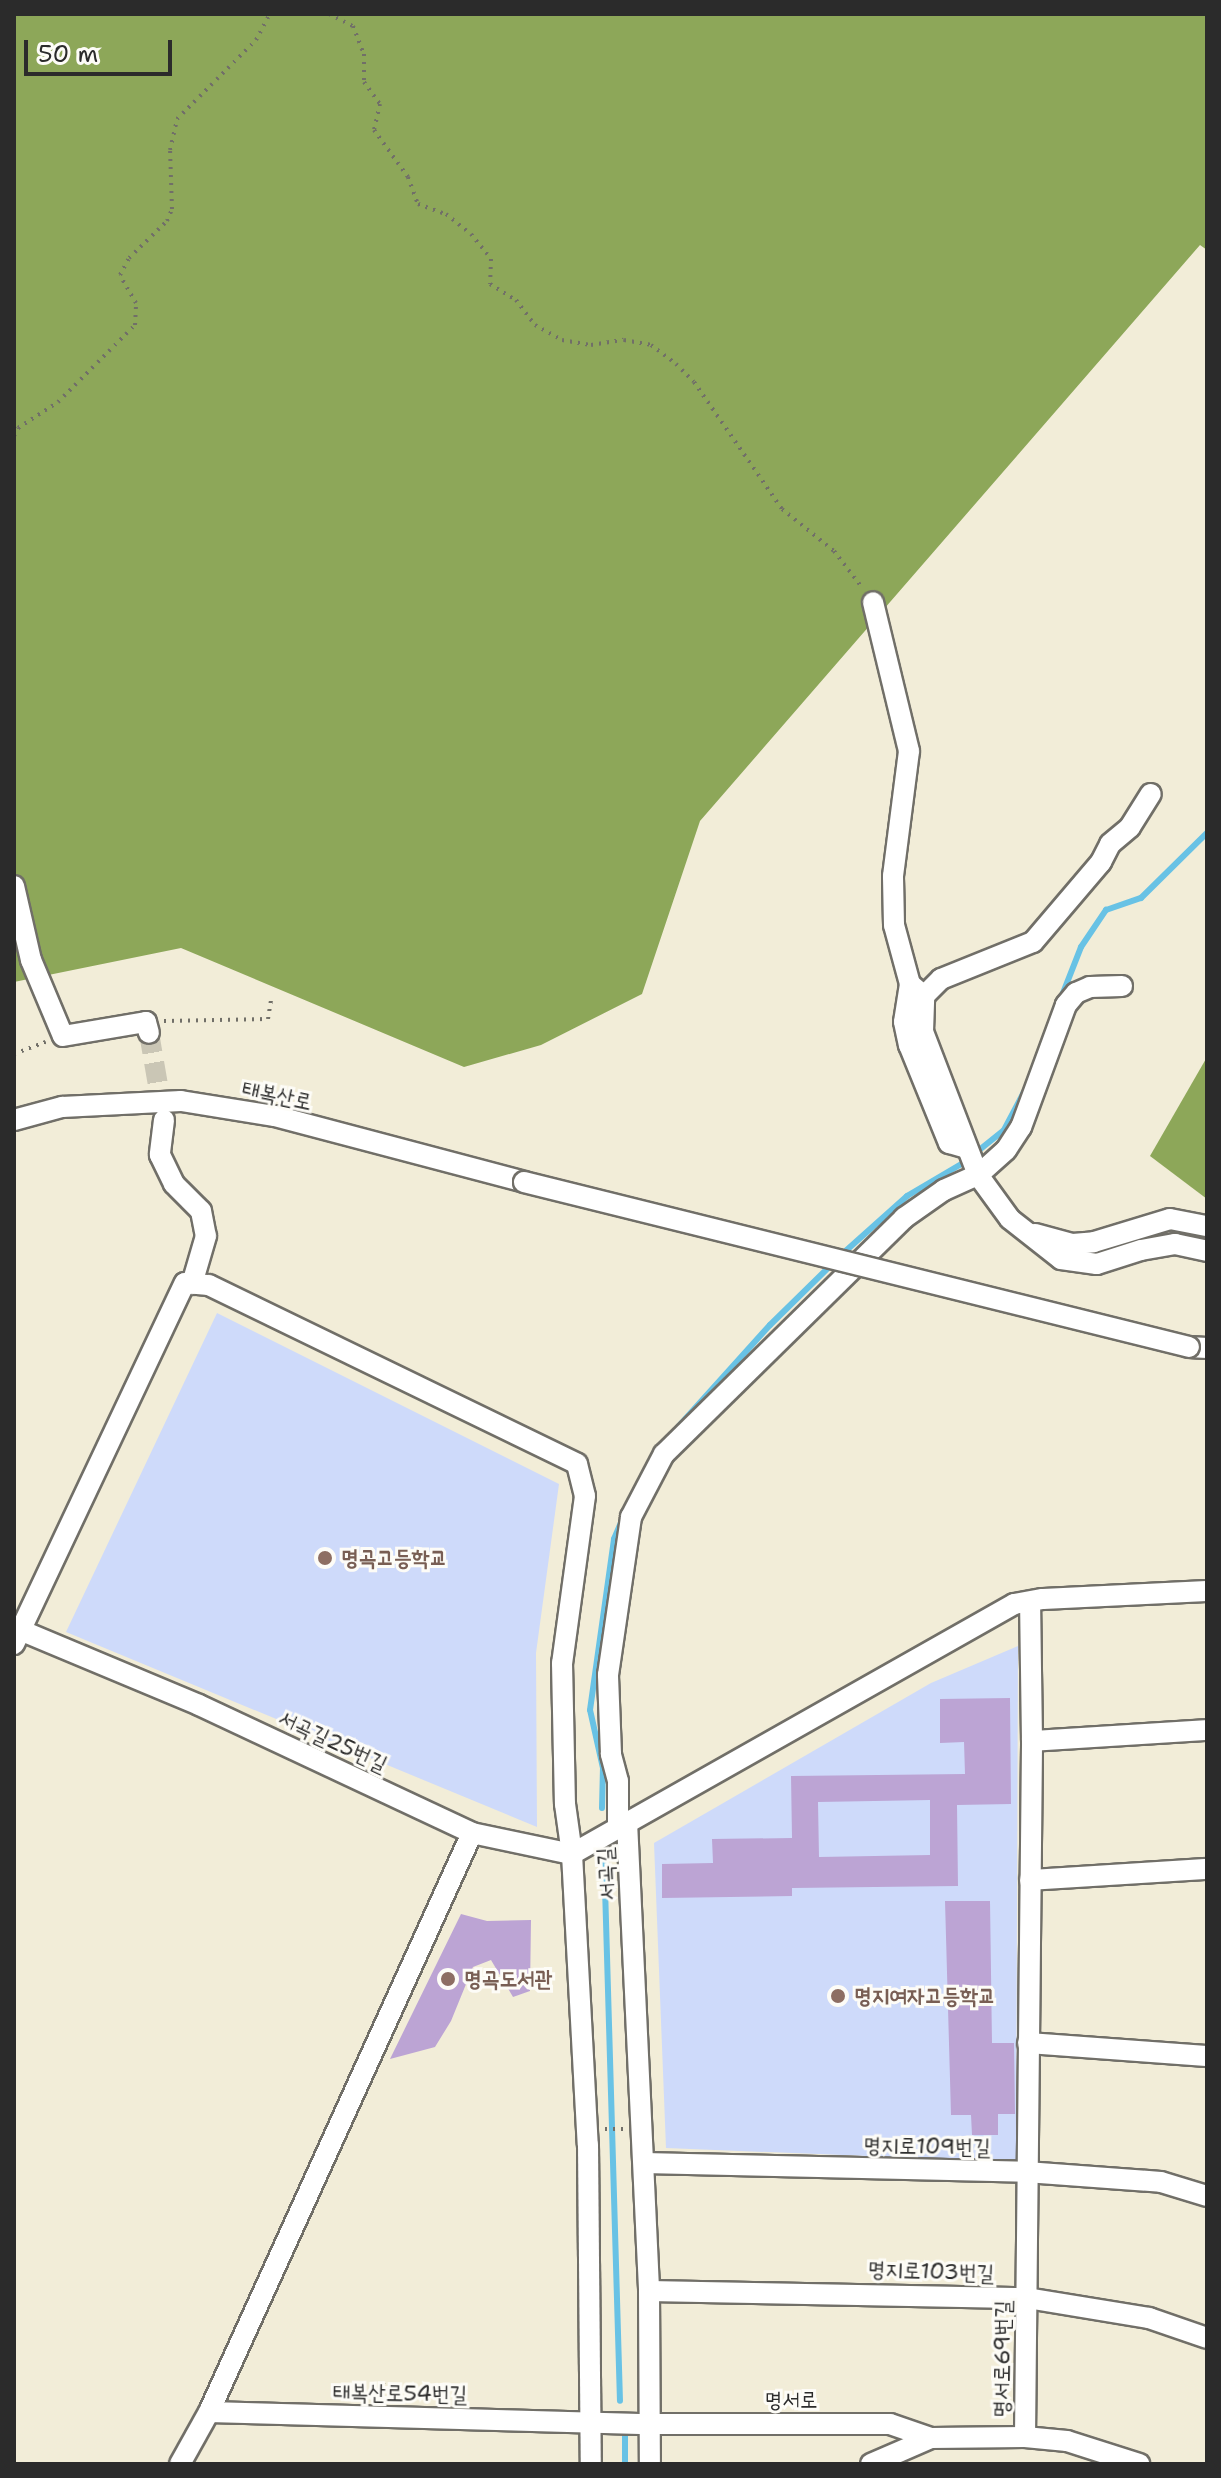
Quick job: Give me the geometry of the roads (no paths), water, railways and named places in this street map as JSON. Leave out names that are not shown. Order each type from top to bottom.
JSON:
[{"type":"street","points":[[873,602],[909,751],[893,889],[894,925],[917,990],[904,1022],[909,1045],[949,1143],[967,1148],[978,1175],[1024,1231],[1061,1259],[1077,1264],[1097,1264],[1141,1250],[1175,1244],[1207,1251]]},
{"type":"street","points":[[917,990],[1033,942],[1094,870],[1110,844],[1130,827],[1151,794]]},
{"type":"street","points":[[14,886],[31,960],[63,1036],[147,1027]]},
{"type":"street","points":[[572,1854],[623,1825],[618,1781],[611,1754],[608,1675],[631,1517],[664,1454],[904,1218],[944,1190],[978,1175],[1006,1150],[1021,1127],[1056,1023],[1066,1005],[1076,993],[1090,987],[1122,986]]},
{"type":"street","name":"태복산로","points":[[14,1120],[62,1107],[181,1101],[275,1116],[524,1182],[1198,1347]]},
{"type":"street","points":[[164,1120],[160,1155],[174,1184],[201,1211],[206,1236],[192,1284]]},
{"type":"street","points":[[1024,1231],[1073,1244],[1094,1242],[1170,1219],[1207,1226]]},
{"type":"street","points":[[17,1637],[185,1283],[209,1285],[577,1464],[585,1496],[562,1663],[565,1804],[572,1854],[586,2130],[591,2464]]},
{"type":"street","name":"서곡길","points":[[650,2464],[649,2291],[644,2163],[623,1825],[1014,1604],[1207,1591]]},
{"type":"street","name":"명서로69번길","points":[[1025,2437],[1032,1741],[1030,1602]]},
{"type":"street","name":"서곡길25번길","points":[[17,1637],[199,1705],[472,1833],[572,1854]]},
{"type":"street","points":[[1032,1741],[1207,1730]]},
{"type":"street","points":[[180,2464],[209,2412],[472,1833]]},
{"type":"street","points":[[1030,1880],[1207,1869]]},
{"type":"street","points":[[1028,2043],[1207,2056]]},
{"type":"street","name":"명지로109번길","points":[[644,2163],[1026,2172],[1161,2182],[1207,2196]]},
{"type":"street","name":"명지로103번길","points":[[649,2291],[1027,2298],[1149,2318],[1207,2338]]},
{"type":"street","name":"태복산로54번길","points":[[209,2412],[649,2424]]},
{"type":"street","name":"명서로","points":[[649,2424],[890,2424],[931,2438],[1025,2437],[1067,2441],[1139,2464]]},
{"type":"street","name":"명서로","points":[[871,2464],[931,2438]]},
{"type":"waterway","points":[[1061,998],[1081,947],[1106,910],[1141,898],[1207,833]]},
{"type":"waterway","points":[[840,1256],[907,1196],[963,1163],[1004,1130],[1025,1090]]},
{"type":"waterway","points":[[678,1427],[770,1325],[832,1264]]},
{"type":"waterway","points":[[602,1808],[603,1768],[590,1710],[614,1539],[623,1518]]},
{"type":"waterway","points":[[604,1853],[620,2401]]},
{"type":"waterway","points":[[625,2435],[625,2464]]},
{"type":"tunnel","points":[[149,1033],[164,1120]]},
{"type":"place","name":"명곡고등학교","points":[[325,1558]]},
{"type":"place","name":"명곡도서관","points":[[448,1979]]},
{"type":"place","name":"명지여자고등학교","points":[[838,1996]]}]
